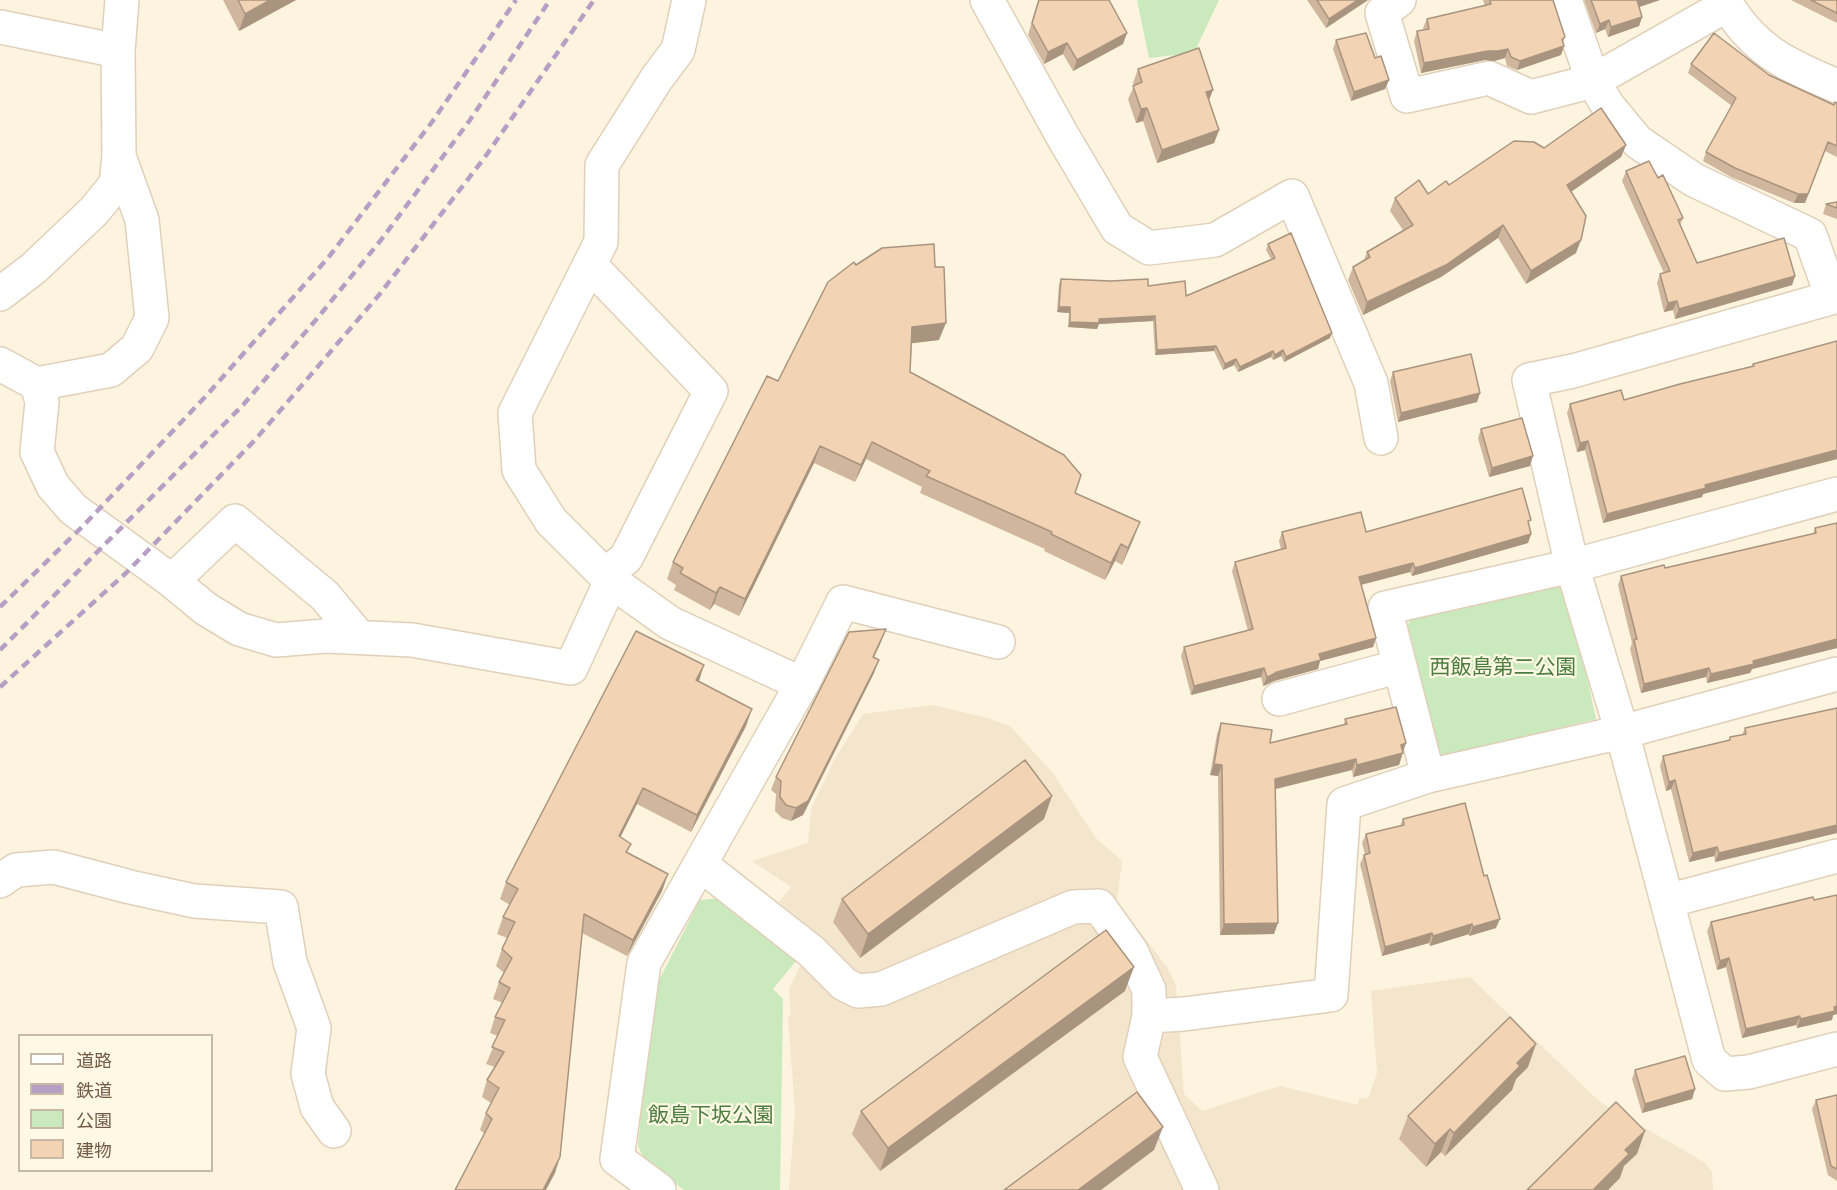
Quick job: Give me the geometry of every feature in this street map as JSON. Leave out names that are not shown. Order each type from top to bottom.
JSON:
[{"type":"street","points":[[0,294],[34,268],[94,211],[116,184],[119,156],[118,51],[122,0]]},
{"type":"street","points":[[689,0],[678,50],[657,78],[602,165],[601,242],[515,413],[519,470],[551,521],[608,578],[670,623],[802,684]]},
{"type":"street","points":[[987,0],[1117,228],[1149,248],[1215,240],[1292,196],[1371,383],[1381,438]]},
{"type":"street","points":[[1400,0],[1382,13],[1407,96],[1489,78],[1532,97],[1593,81],[1726,2],[1747,34],[1772,55],[1837,86]]},
{"type":"street","points":[[1565,0],[1593,81],[1608,106],[1638,141],[1694,180],[1810,235],[1835,296],[1573,371],[1529,380],[1572,566],[1622,732],[1709,1060],[1725,1074],[1749,1072],[1837,1049]]},
{"type":"street","points":[[0,27],[118,51]]},
{"type":"street","points":[[0,364],[37,384],[111,370],[137,348],[152,318],[142,220],[119,156]]},
{"type":"street","points":[[37,384],[42,402],[37,452],[53,486],[73,509],[172,581],[206,609],[239,629],[276,640],[326,636],[412,640],[571,668],[608,578],[626,558],[711,391],[590,265]]},
{"type":"street","points":[[1428,776],[1385,608],[1572,566],[1837,494]]},
{"type":"street","points":[[172,581],[236,521],[325,596],[359,637]]},
{"type":"street","points":[[659,1190],[617,1159],[644,963],[802,684],[843,602],[998,642]]},
{"type":"street","points":[[1279,699],[1400,666]]},
{"type":"street","points":[[1149,1016],[1184,1014],[1331,995],[1344,804],[1428,776],[1622,732],[1837,674]]},
{"type":"street","points":[[1667,902],[1837,856]]},
{"type":"street","points":[[700,864],[811,951],[844,984],[858,991],[881,989],[1073,907],[1099,906],[1131,951],[1149,990],[1149,1016],[1140,1057],[1202,1190]]},
{"type":"street","points":[[0,881],[16,870],[54,867],[194,901],[281,907],[290,962],[314,1028],[308,1074],[317,1107],[334,1131]]},
{"type":"shaded area","points":[[932,705],[1010,726],[1052,772],[1096,838],[1122,861],[1117,902],[1167,967],[1176,985],[1184,1094],[1202,1111],[1280,1086],[1358,1105],[1359,1098],[1368,1099],[1377,1073],[1371,991],[1470,977],[1600,1102],[1704,1162],[1712,1172],[1713,1190],[789,1190],[795,1112],[788,1017],[791,1014],[789,990],[799,968],[824,939],[779,902],[791,887],[752,861],[808,843],[811,809],[833,762],[863,714]]},
{"type":"green space","points":[[1137,0],[1219,0],[1194,53],[1149,58]]},
{"type":"green space","name":"西飯島第二公園","points":[[1554,581],[1567,587],[1596,719],[1439,758],[1407,628],[1411,617]]},
{"type":"green space","name":"飯島下坂公園","points":[[721,898],[796,961],[773,989],[783,999],[780,1190],[684,1190],[645,1161],[638,1146],[652,994],[700,900]]},
{"type":"building","points":[[238,0],[270,0],[245,14]]},
{"type":"building","points":[[1039,0],[1109,0],[1127,33],[1077,60],[1067,43],[1048,52],[1032,23]]},
{"type":"building","points":[[1317,0],[1358,0],[1329,19]]},
{"type":"building","points":[[1490,0],[1553,0],[1565,37],[1562,39],[1564,46],[1520,61],[1511,57],[1508,49],[1424,63],[1417,31],[1429,29],[1427,19],[1491,4]]},
{"type":"building","points":[[1591,0],[1637,0],[1642,17],[1611,27],[1609,20],[1600,24]]},
{"type":"building","points":[[1811,0],[1837,0],[1837,13]]},
{"type":"building","points":[[1366,33],[1375,58],[1381,56],[1389,80],[1354,92],[1336,40]]},
{"type":"building","points":[[1714,33],[1769,75],[1834,105],[1835,102],[1837,103],[1837,146],[1828,142],[1808,194],[1798,194],[1735,168],[1706,152],[1736,98],[1691,64]]},
{"type":"building","points":[[1199,48],[1213,90],[1206,92],[1219,130],[1162,150],[1147,108],[1141,109],[1133,86],[1142,82],[1138,69]]},
{"type":"building","points":[[1601,108],[1626,145],[1567,185],[1586,216],[1581,240],[1531,271],[1503,225],[1446,265],[1367,302],[1353,267],[1370,257],[1367,252],[1413,225],[1395,198],[1419,180],[1428,194],[1446,181],[1449,185],[1514,141],[1534,142],[1544,148]]},
{"type":"building","points":[[1649,161],[1658,178],[1663,175],[1683,218],[1678,220],[1697,263],[1784,238],[1795,276],[1679,309],[1677,301],[1668,303],[1660,274],[1670,271],[1626,171]]},
{"type":"building","points":[[1837,202],[1837,208],[1826,204]]},
{"type":"building","points":[[1291,233],[1332,333],[1286,357],[1283,350],[1275,355],[1273,351],[1240,367],[1236,359],[1225,364],[1216,346],[1157,350],[1155,316],[1099,319],[1099,323],[1070,322],[1070,307],[1059,307],[1061,279],[1111,281],[1148,279],[1148,286],[1185,281],[1186,296],[1275,258],[1268,244]]},
{"type":"building","points":[[934,244],[935,267],[944,267],[946,323],[912,327],[910,372],[1064,455],[1081,475],[1075,493],[1140,522],[1128,548],[1121,544],[1111,563],[1051,534],[1052,532],[926,476],[930,471],[872,442],[861,465],[820,446],[745,599],[720,587],[716,593],[680,573],[683,568],[673,562],[767,376],[778,381],[828,282],[854,262],[856,265],[882,248]]},
{"type":"building","points":[[1837,341],[1837,450],[1607,514],[1588,441],[1580,443],[1570,404],[1621,390],[1624,400],[1754,366],[1753,364]]},
{"type":"building","points":[[1471,354],[1480,393],[1401,413],[1393,372]]},
{"type":"building","points":[[1522,418],[1533,456],[1492,468],[1481,429]]},
{"type":"building","points":[[1522,488],[1531,520],[1528,521],[1531,534],[1415,568],[1413,563],[1359,577],[1376,638],[1319,654],[1321,660],[1267,677],[1264,668],[1194,686],[1184,647],[1253,629],[1235,562],[1286,548],[1282,532],[1361,512],[1366,532]]},
{"type":"building","points":[[1837,523],[1837,639],[1753,661],[1754,664],[1711,674],[1709,668],[1644,684],[1634,640],[1637,639],[1621,576],[1816,533],[1815,528]]},
{"type":"building","points":[[886,629],[873,657],[879,660],[808,801],[796,808],[786,805],[780,797],[781,781],[776,777],[849,632]]},
{"type":"building","points":[[636,631],[704,665],[696,680],[752,709],[697,815],[643,788],[619,836],[631,844],[626,852],[668,874],[633,940],[584,914],[560,1157],[543,1190],[455,1190],[492,1119],[486,1113],[499,1088],[487,1080],[504,1052],[492,1047],[505,1020],[495,1017],[510,988],[499,982],[512,958],[502,949],[515,922],[503,917],[518,889],[506,882]]},
{"type":"building","points":[[1396,707],[1406,743],[1401,745],[1403,753],[1357,765],[1356,759],[1275,779],[1278,923],[1224,924],[1222,765],[1214,764],[1221,723],[1272,730],[1270,743],[1347,724],[1345,719]]},
{"type":"building","points":[[1837,708],[1837,825],[1719,853],[1717,847],[1693,853],[1675,780],[1669,782],[1663,756],[1730,740],[1730,737],[1746,734],[1745,728]]},
{"type":"building","points":[[1025,760],[1052,796],[868,934],[842,899]]},
{"type":"building","points":[[1465,803],[1484,876],[1487,875],[1500,919],[1473,927],[1472,924],[1433,936],[1432,933],[1385,947],[1364,855],[1370,853],[1366,834],[1404,825],[1403,819]]},
{"type":"building","points":[[1837,895],[1837,1006],[1834,1007],[1835,1011],[1800,1019],[1800,1016],[1746,1029],[1729,958],[1720,961],[1711,922],[1813,897],[1814,900]]},
{"type":"building","points":[[1106,930],[1134,967],[888,1148],[861,1111]]},
{"type":"building","points":[[1510,1017],[1536,1044],[1517,1063],[1520,1066],[1454,1133],[1450,1129],[1435,1144],[1408,1116]]},
{"type":"building","points":[[1685,1056],[1695,1089],[1645,1104],[1635,1070]]},
{"type":"building","points":[[1137,1092],[1163,1127],[1078,1190],[1004,1190]]},
{"type":"building","points":[[1837,1095],[1837,1169],[1831,1166],[1816,1100]]},
{"type":"building","points":[[1616,1102],[1645,1131],[1625,1150],[1629,1154],[1593,1190],[1527,1190]]},
{"type":"railway","points":[[0,607],[84,525],[205,397],[328,258],[432,122],[516,0]]},
{"type":"railway","points":[[0,650],[243,405],[315,321],[381,240],[470,120],[550,0]]},
{"type":"railway","points":[[0,687],[126,573],[255,440],[379,295],[485,157],[594,0]]}]
